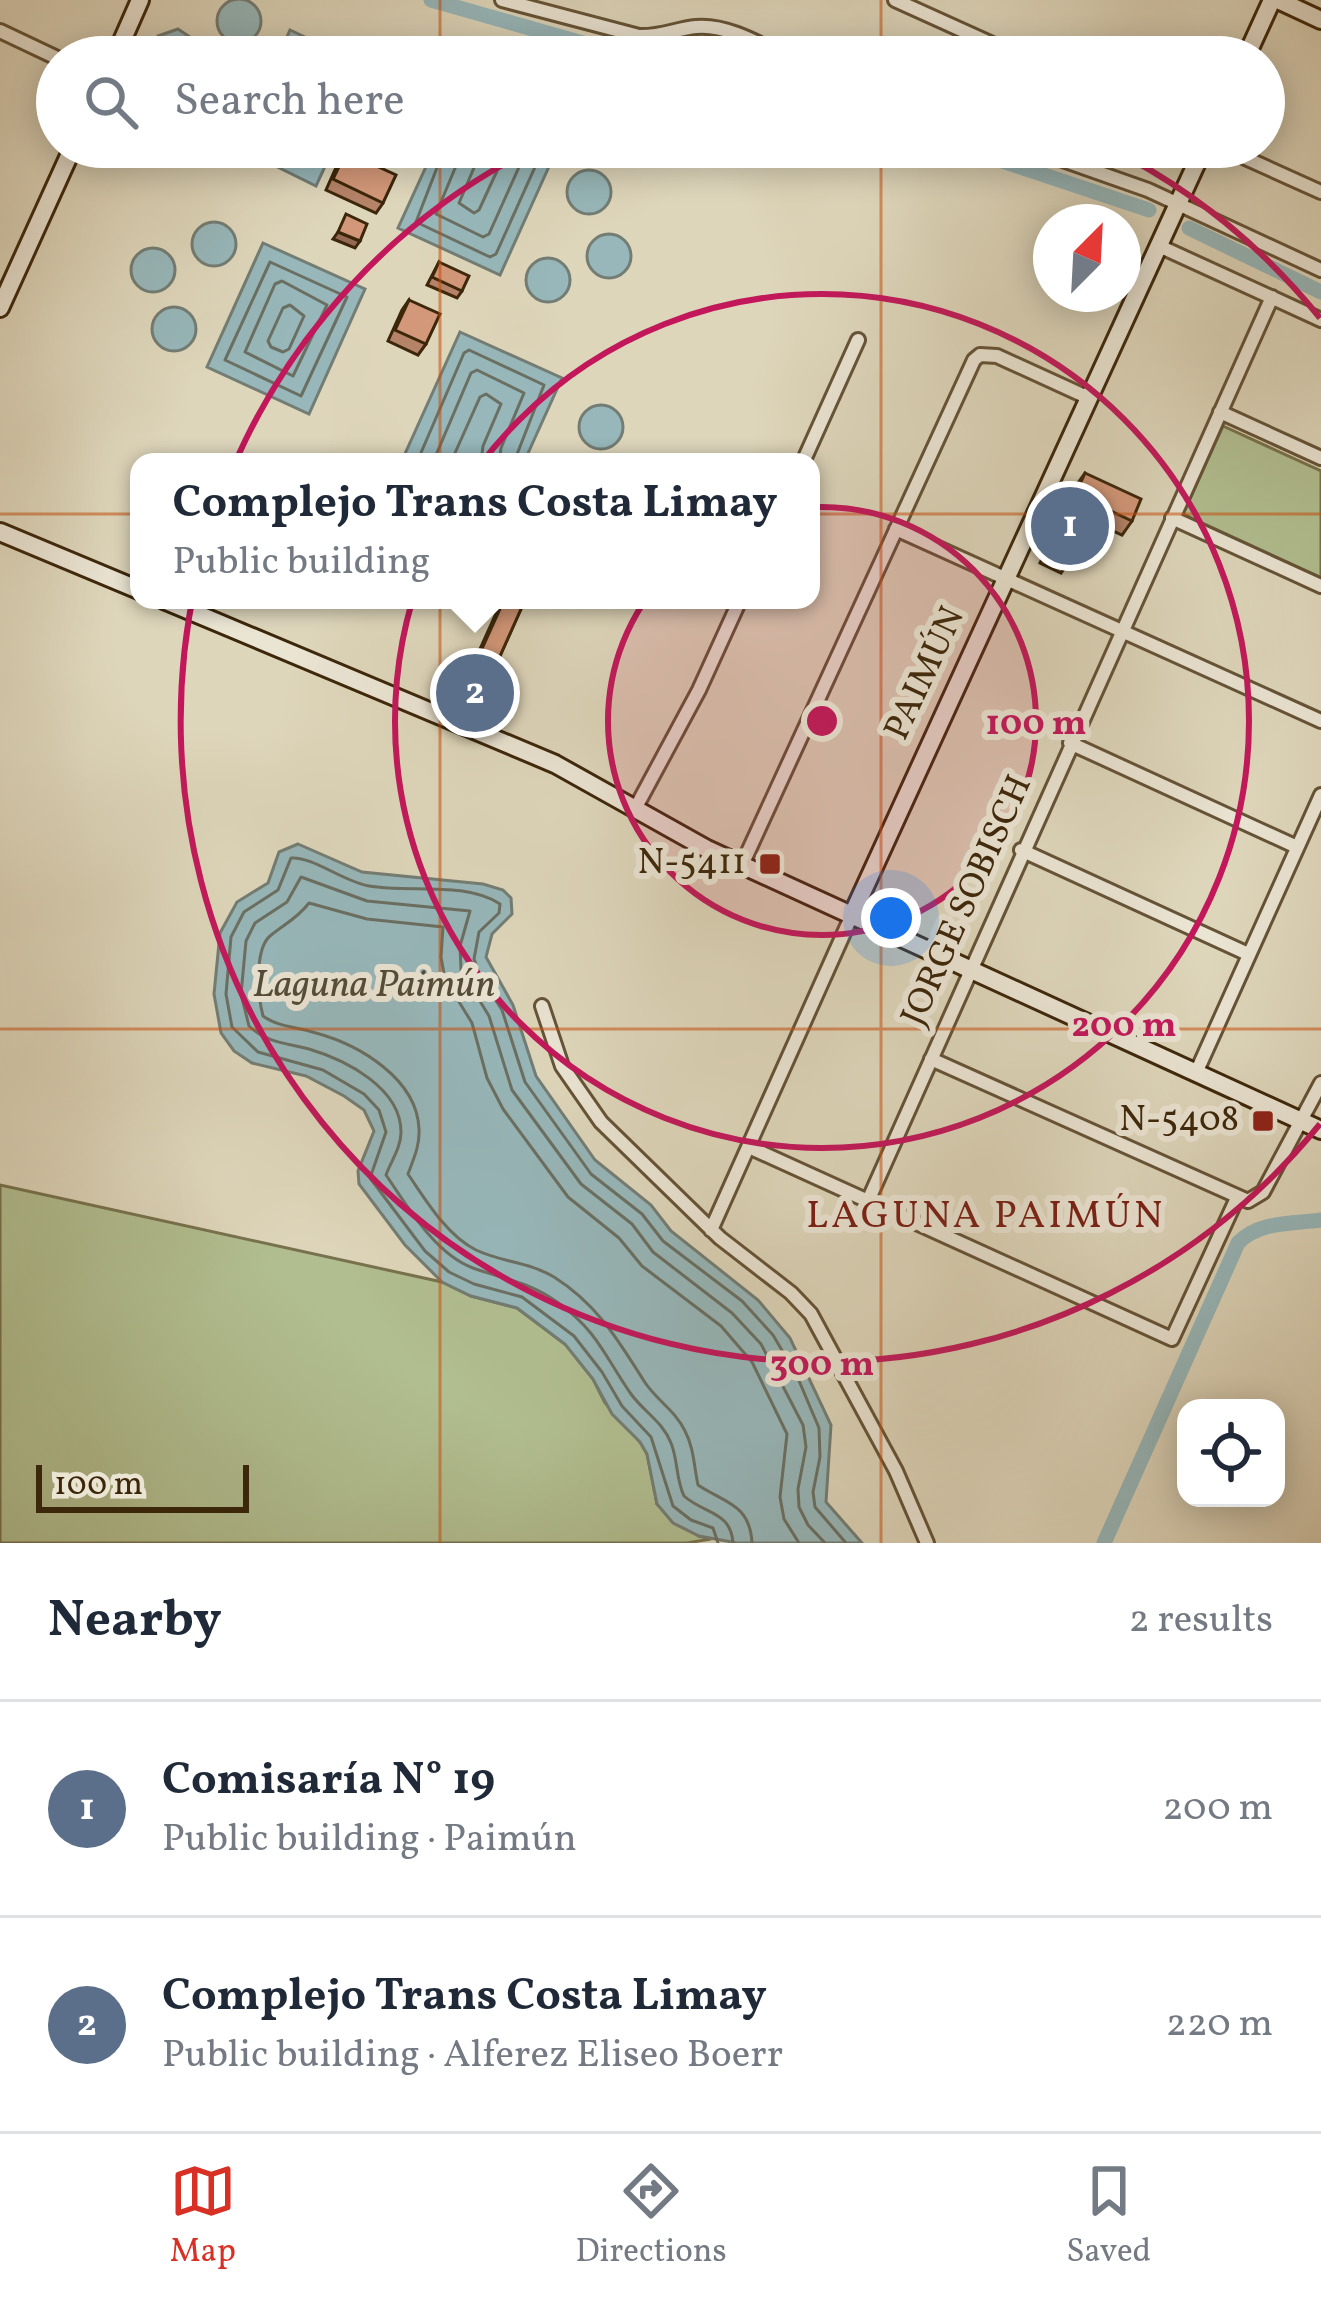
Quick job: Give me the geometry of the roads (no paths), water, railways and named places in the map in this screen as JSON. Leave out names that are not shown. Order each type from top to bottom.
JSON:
[{"type":"street","points":[[124,36],[140,0]]},
{"type":"street","points":[[502,0],[639,36]]},
{"type":"street","points":[[895,0],[975,36]]},
{"type":"street","points":[[935,18],[944,0]]},
{"type":"street","points":[[1257,36],[1275,0],[1321,20]]},
{"type":"street","points":[[665,36],[693,27],[732,36]]},
{"type":"street","points":[[0,31],[36,48]]},
{"type":"street","points":[[0,308],[64,168]]},
{"type":"street","points":[[1083,168],[1179,203],[1321,270]]},
{"type":"street","name":"PAIMÚN","points":[[711,1230],[1195,168]]},
{"type":"street","points":[[1268,168],[1321,192]]},
{"type":"street","points":[[1159,245],[1321,320]]},
{"type":"street","name":"JORGE SOBISCH","points":[[868,1201],[1272,297]]},
{"type":"street","points":[[807,453],[858,340]]},
{"type":"street","points":[[742,865],[970,368],[980,355],[998,356],[1089,398]]},
{"type":"street","points":[[1220,412],[1321,458]]},
{"type":"street","points":[[1172,518],[1321,586]]},
{"type":"street","points":[[896,529],[1321,721]]},
{"type":"street","points":[[0,532],[130,586]]},
{"type":"street","points":[[185,609],[555,764],[742,865],[1321,1130]]},
{"type":"street","points":[[635,809],[694,701],[736,609]]},
{"type":"street","points":[[1070,743],[1298,847]]},
{"type":"street","points":[[1196,1073],[1321,796]]},
{"type":"street","points":[[1021,850],[1248,954]]},
{"type":"street","points":[[542,1006],[557,1054],[581,1100],[711,1230],[791,1293],[817,1322],[896,1471],[927,1543]]},
{"type":"street","points":[[931,1060],[1237,1198],[1255,1200],[1321,1083]]},
{"type":"street","points":[[749,1147],[1172,1339],[1237,1198]]},
{"type":"water","points":[[230,0],[248,0],[260,12],[256,36],[222,36],[218,30],[218,12]]},
{"type":"water","points":[[178,29],[188,36],[158,36]]},
{"type":"water","points":[[280,168],[324,168],[316,186]]},
{"type":"water","points":[[425,168],[548,168],[500,275],[398,228]]},
{"type":"water","points":[[589,170],[605,176],[611,192],[605,208],[589,214],[573,208],[567,192],[573,176]]},
{"type":"water","points":[[214,222],[230,228],[236,244],[230,260],[214,266],[198,260],[192,244],[198,228]]},
{"type":"water","points":[[609,234],[625,240],[631,256],[625,272],[609,278],[593,272],[587,256],[593,240]]},
{"type":"water","points":[[263,243],[365,289],[309,414],[207,367]]},
{"type":"water","points":[[153,248],[169,254],[175,270],[169,286],[153,292],[137,286],[131,270],[137,254]]},
{"type":"water","points":[[548,258],[564,264],[570,280],[564,296],[548,302],[532,296],[526,280],[532,264]]},
{"type":"water","points":[[174,307],[190,313],[196,329],[190,345],[174,351],[158,345],[152,329],[158,313]]},
{"type":"water","points":[[460,332],[562,378],[528,453],[405,453]]},
{"type":"water","points":[[601,405],[617,411],[623,427],[617,443],[601,449],[585,443],[579,427],[585,411]]},
{"type":"water","name":"Laguna Paimún","points":[[298,844],[362,872],[483,884],[511,898],[512,914],[492,934],[486,957],[513,1005],[536,1076],[595,1160],[651,1205],[671,1231],[758,1300],[790,1338],[831,1425],[826,1502],[862,1543],[737,1543],[699,1536],[673,1523],[657,1504],[640,1442],[612,1414],[593,1379],[565,1344],[517,1308],[471,1296],[442,1282],[405,1245],[359,1184],[358,1171],[374,1131],[364,1110],[306,1076],[252,1063],[234,1051],[221,1033],[214,994],[220,933],[237,902],[268,883],[279,852]]},
{"type":"waterway","points":[[431,0],[558,36]]},
{"type":"waterway","points":[[1023,168],[1149,210]]},
{"type":"waterway","points":[[1189,228],[1321,292]]},
{"type":"waterway","points":[[1104,1543],[1238,1243],[1266,1227],[1321,1220]]},
{"type":"place","name":"Comisaría N° 19","points":[[1070,526]]},
{"type":"place","name":"Complejo Trans Costa Limay","points":[[475,693]]},
{"type":"place","name":"N-5411","points":[[770,864]]},
{"type":"place","name":"N-5408","points":[[1263,1121]]},
{"type":"district","name":"LAGUNA PAIMÚN","points":[[986,1217]]}]
